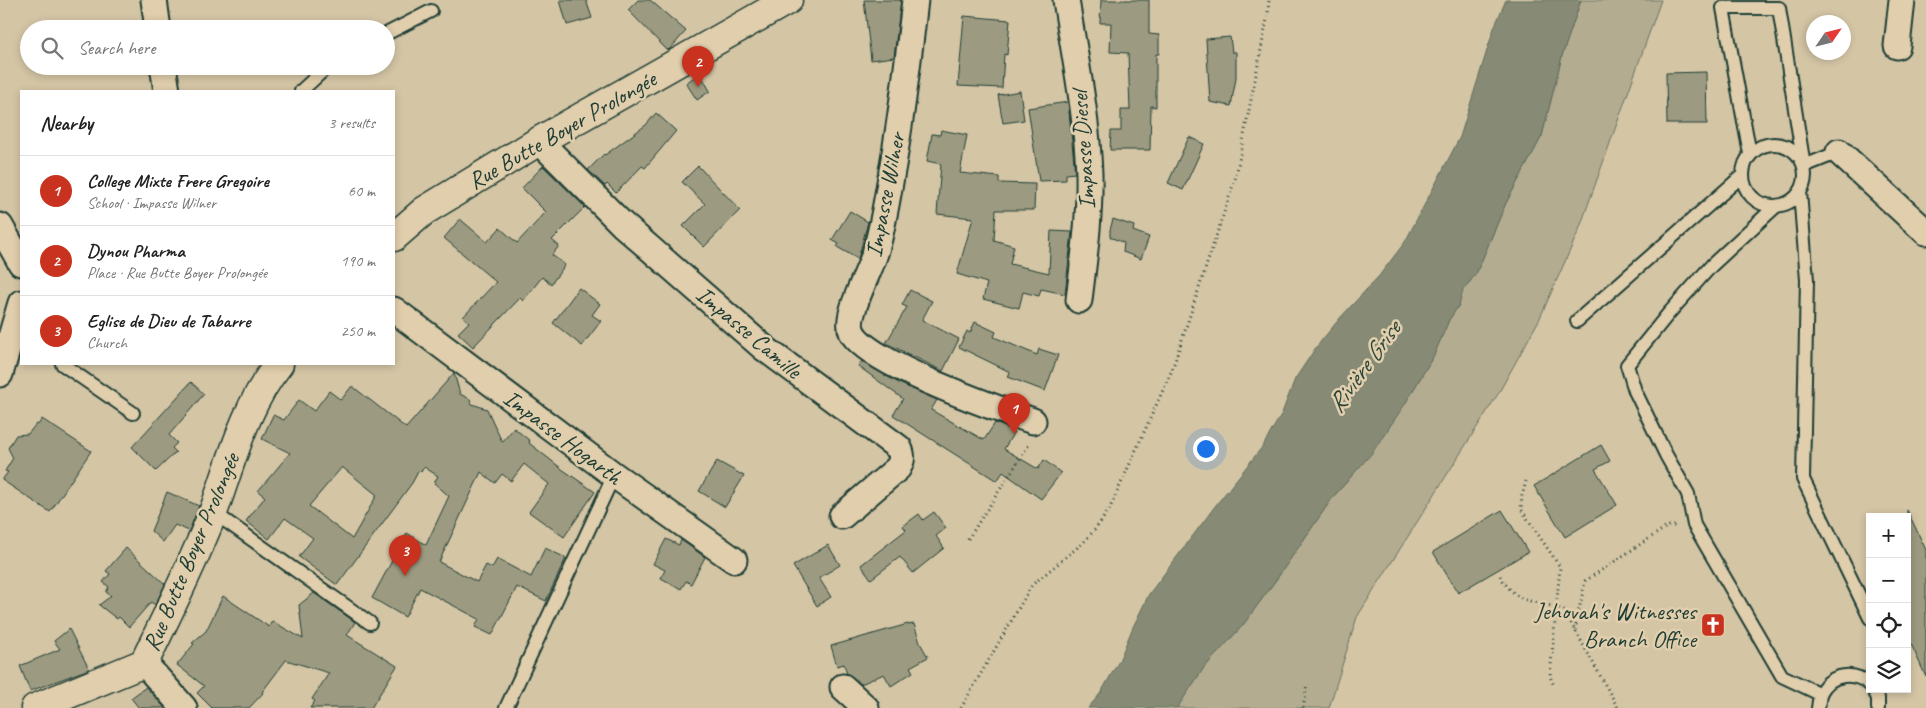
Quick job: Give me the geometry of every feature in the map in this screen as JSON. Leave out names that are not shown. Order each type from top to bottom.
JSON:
[{"type":"street","points":[[154,0],[157,20]]},
{"type":"street","name":"Rue Butte Boyer Prolongée","points":[[395,236],[424,211],[539,141],[788,0]]},
{"type":"street","name":"Impasse Wilner","points":[[915,0],[907,82],[882,230],[873,262],[856,299],[850,324],[852,333],[861,344],[904,370],[980,402],[1033,421]]},
{"type":"street","name":"Impasse Diesel","points":[[1066,0],[1085,122],[1089,175],[1087,238],[1078,300]]},
{"type":"street","points":[[1897,46],[1902,0]]},
{"type":"street","points":[[164,75],[167,90]]},
{"type":"street","name":"Impasse Camille","points":[[539,141],[622,224],[764,348],[899,448],[902,454],[898,468],[842,516]]},
{"type":"street","points":[[1840,152],[1926,232]]},
{"type":"street","points":[[0,226],[20,261]]},
{"type":"street","points":[[0,374],[20,305]]},
{"type":"street","name":"Impasse Hogarth","points":[[395,311],[614,475],[734,560]]},
{"type":"street","name":"Rue Butte Boyer Prolongée","points":[[35,708],[144,664],[213,512],[244,423],[268,377],[278,365]]},
{"type":"street","points":[[144,664],[184,708]]},
{"type":"street","points":[[843,688],[866,708]]},
{"type":"lane","points":[[1750,154],[1723,8],[1779,8],[1805,176],[1800,192],[1807,280],[1803,479],[1866,610]]},
{"type":"lane","points":[[395,29],[430,11]]},
{"type":"lane","points":[[303,90],[319,75]]},
{"type":"lane","points":[[1800,192],[1787,203],[1776,206],[1766,205],[1749,194],[1744,185],[1744,164],[1750,154],[1758,148],[1768,144],[1780,144],[1790,148],[1798,155],[1804,166]]},
{"type":"lane","points":[[1804,166],[1840,152]]},
{"type":"lane","points":[[1576,321],[1743,175]]},
{"type":"lane","points":[[1776,206],[1712,266],[1669,313],[1627,365],[1636,391],[1666,455],[1688,494],[1694,525],[1782,676],[1820,694]]},
{"type":"lane","points":[[63,365],[133,413]]},
{"type":"lane","points":[[506,708],[614,475]]},
{"type":"lane","points":[[213,512],[370,623]]},
{"type":"lane","points":[[1818,708],[1820,694],[1834,678],[1844,675],[1855,676],[1866,681]]},
{"type":"path","points":[[961,708],[1032,585],[1084,542],[1097,528],[1109,510],[1172,370],[1236,176],[1268,14],[1269,0]]},
{"type":"path","points":[[968,539],[1038,431],[1033,421]]},
{"type":"path","points":[[1526,480],[1521,509],[1560,567],[1550,676],[1554,686]]},
{"type":"path","points":[[1575,631],[1585,581],[1668,526],[1694,525]]},
{"type":"path","points":[[1500,576],[1508,590],[1523,600],[1564,610],[1618,708]]},
{"type":"path","points":[[1304,708],[1307,685]]},
{"type":"shaded area","points":[[1581,0],[1661,0],[1579,230],[1539,320],[1498,394],[1357,617],[1329,708],[1177,708],[1203,669],[1243,625],[1333,497],[1346,483],[1405,404],[1434,355],[1449,320],[1459,305],[1463,290],[1476,274],[1506,203],[1542,136],[1562,56]]},
{"type":"water","name":"Rivière Grise","points":[[1506,0],[1581,0],[1562,56],[1542,136],[1506,203],[1476,274],[1463,290],[1459,305],[1449,320],[1434,355],[1405,404],[1372,453],[1333,497],[1243,625],[1203,669],[1177,708],[1088,708],[1100,694],[1119,661],[1149,594],[1263,446],[1282,413],[1295,379],[1317,346],[1379,276],[1405,242],[1460,137],[1494,28]]},
{"type":"building","points":[[560,0],[586,0],[592,18],[567,25]]},
{"type":"building","points":[[638,0],[650,0],[686,31],[670,49],[667,50],[628,10]]},
{"type":"building","points":[[864,0],[901,0],[894,57],[871,60]]},
{"type":"building","points":[[1101,0],[1149,0],[1149,34],[1159,35],[1159,54],[1156,54],[1156,107],[1151,106],[1150,150],[1110,150],[1111,131],[1121,131],[1121,110],[1130,110],[1128,53],[1110,52],[1111,23],[1100,23]]},
{"type":"building","points":[[964,16],[1010,20],[1007,55],[1004,54],[1002,88],[958,86]]},
{"type":"building","points":[[1230,37],[1232,52],[1236,52],[1236,78],[1231,106],[1210,102],[1206,39]]},
{"type":"building","points":[[1706,72],[1707,124],[1667,124],[1666,73]]},
{"type":"building","points":[[700,73],[710,91],[697,100],[686,83]]},
{"type":"building","points":[[1020,91],[1024,120],[1003,123],[998,95]]},
{"type":"building","points":[[1068,102],[1075,173],[1066,174],[1066,180],[1039,181],[1028,108]]},
{"type":"building","points":[[656,113],[676,131],[645,168],[642,166],[616,193],[607,184],[605,186],[588,170],[604,154],[646,125]]},
{"type":"building","points":[[941,130],[967,135],[960,173],[999,177],[999,183],[1035,184],[1034,210],[996,210],[994,240],[1014,246],[1010,264],[1049,273],[1051,231],[1072,232],[1065,294],[1041,289],[1039,296],[1023,292],[1019,308],[983,299],[987,283],[957,274],[973,218],[937,214],[941,164],[927,161],[932,134],[940,135]]},
{"type":"building","points":[[1189,137],[1204,144],[1183,190],[1168,183]]},
{"type":"building","points":[[543,166],[585,207],[552,240],[559,246],[552,255],[565,265],[551,284],[542,277],[523,301],[520,298],[473,347],[458,333],[469,322],[463,317],[496,282],[444,238],[460,219],[487,242],[500,228],[517,243],[546,212],[522,188]]},
{"type":"building","points":[[698,166],[740,210],[704,247],[683,226],[705,204],[682,182]]},
{"type":"building","points":[[850,211],[868,222],[858,259],[837,247],[839,244],[832,240]]},
{"type":"building","points":[[1113,219],[1134,226],[1133,231],[1149,237],[1141,259],[1123,252],[1124,243],[1110,237]]},
{"type":"building","points":[[579,288],[600,304],[592,315],[601,321],[582,346],[553,323]]},
{"type":"building","points":[[910,290],[932,301],[922,320],[959,339],[943,371],[886,343],[907,307],[902,305]]},
{"type":"building","points":[[975,322],[996,332],[994,337],[1037,355],[1039,349],[1058,355],[1045,391],[1008,377],[1010,372],[959,347],[967,331],[970,333]]},
{"type":"building","points":[[862,361],[899,383],[937,400],[931,410],[984,440],[995,423],[1014,432],[1004,449],[1038,469],[1044,460],[1061,473],[1041,499],[1003,472],[997,481],[893,415],[903,399],[858,366]]},
{"type":"building","points":[[454,373],[460,394],[470,399],[472,404],[487,409],[502,442],[514,428],[530,441],[529,443],[595,492],[564,537],[529,512],[549,484],[524,464],[511,481],[502,474],[495,483],[481,472],[439,562],[477,582],[486,565],[492,568],[497,559],[531,577],[545,548],[566,558],[546,601],[517,587],[492,635],[475,627],[479,619],[420,588],[405,617],[372,598],[407,533],[426,545],[449,496],[434,483],[438,476],[424,467],[421,472],[419,470],[412,483],[337,585],[299,557],[313,538],[285,518],[269,539],[246,521],[265,497],[258,491],[290,453],[262,439],[273,415],[284,420],[299,400],[314,411],[329,391],[341,400],[352,386],[406,428]],"holes":[[[342,467],[377,495],[352,539],[309,506]]]},
{"type":"building","points":[[191,382],[204,394],[169,435],[177,443],[172,448],[176,452],[156,471],[132,447]]},
{"type":"building","points":[[42,419],[91,451],[50,512],[2,480],[8,472],[5,471],[13,458],[8,448],[16,435],[28,434]]},
{"type":"building","points":[[1601,445],[1610,461],[1595,469],[1617,505],[1565,537],[1534,486]]},
{"type":"building","points":[[717,461],[744,476],[725,507],[699,491]]},
{"type":"building","points":[[167,492],[199,506],[189,531],[175,525],[163,542],[151,531]]},
{"type":"building","points":[[1502,510],[1528,552],[1458,593],[1433,552]]},
{"type":"building","points":[[934,512],[946,528],[936,536],[944,548],[913,573],[900,557],[871,579],[861,565],[906,530],[903,526],[919,514],[923,520]]},
{"type":"building","points":[[1911,518],[1926,550],[1926,677],[1911,644]]},
{"type":"building","points":[[666,539],[679,545],[681,540],[705,557],[691,584],[686,581],[681,589],[661,578],[665,570],[653,564]]},
{"type":"building","points":[[828,545],[840,565],[819,578],[831,597],[817,606],[793,566]]},
{"type":"building","points":[[126,548],[165,584],[155,605],[151,602],[129,627],[119,617],[117,619],[99,605],[111,596],[106,592],[109,587],[103,582],[110,574],[106,571]]},
{"type":"building","points":[[314,593],[355,622],[347,635],[397,666],[371,708],[310,708],[315,701],[312,699],[329,673],[286,660],[263,693],[249,708],[212,708],[197,693],[204,686],[177,665],[194,644],[192,643],[206,631],[223,596],[269,627],[272,621],[303,639],[299,605]]},
{"type":"building","points":[[908,624],[914,624],[920,643],[928,657],[910,667],[913,672],[891,686],[884,674],[861,684],[847,674],[844,664],[837,666],[831,646]]},
{"type":"building","points":[[69,629],[89,669],[30,691],[20,666],[60,649],[54,641]]},
{"type":"building","points":[[146,687],[165,708],[139,708],[131,698]]},
{"type":"place","name":"Dynou Pharma","points":[[698,87]]},
{"type":"place","name":"College Mixte Frere Gregoire","points":[[1014,434]]},
{"type":"place","name":"Eglise de Dieu de Tabarre","points":[[405,576]]},
{"type":"place","name":"Jehovah's Witnesses Branch Office","points":[[1713,625]]}]
